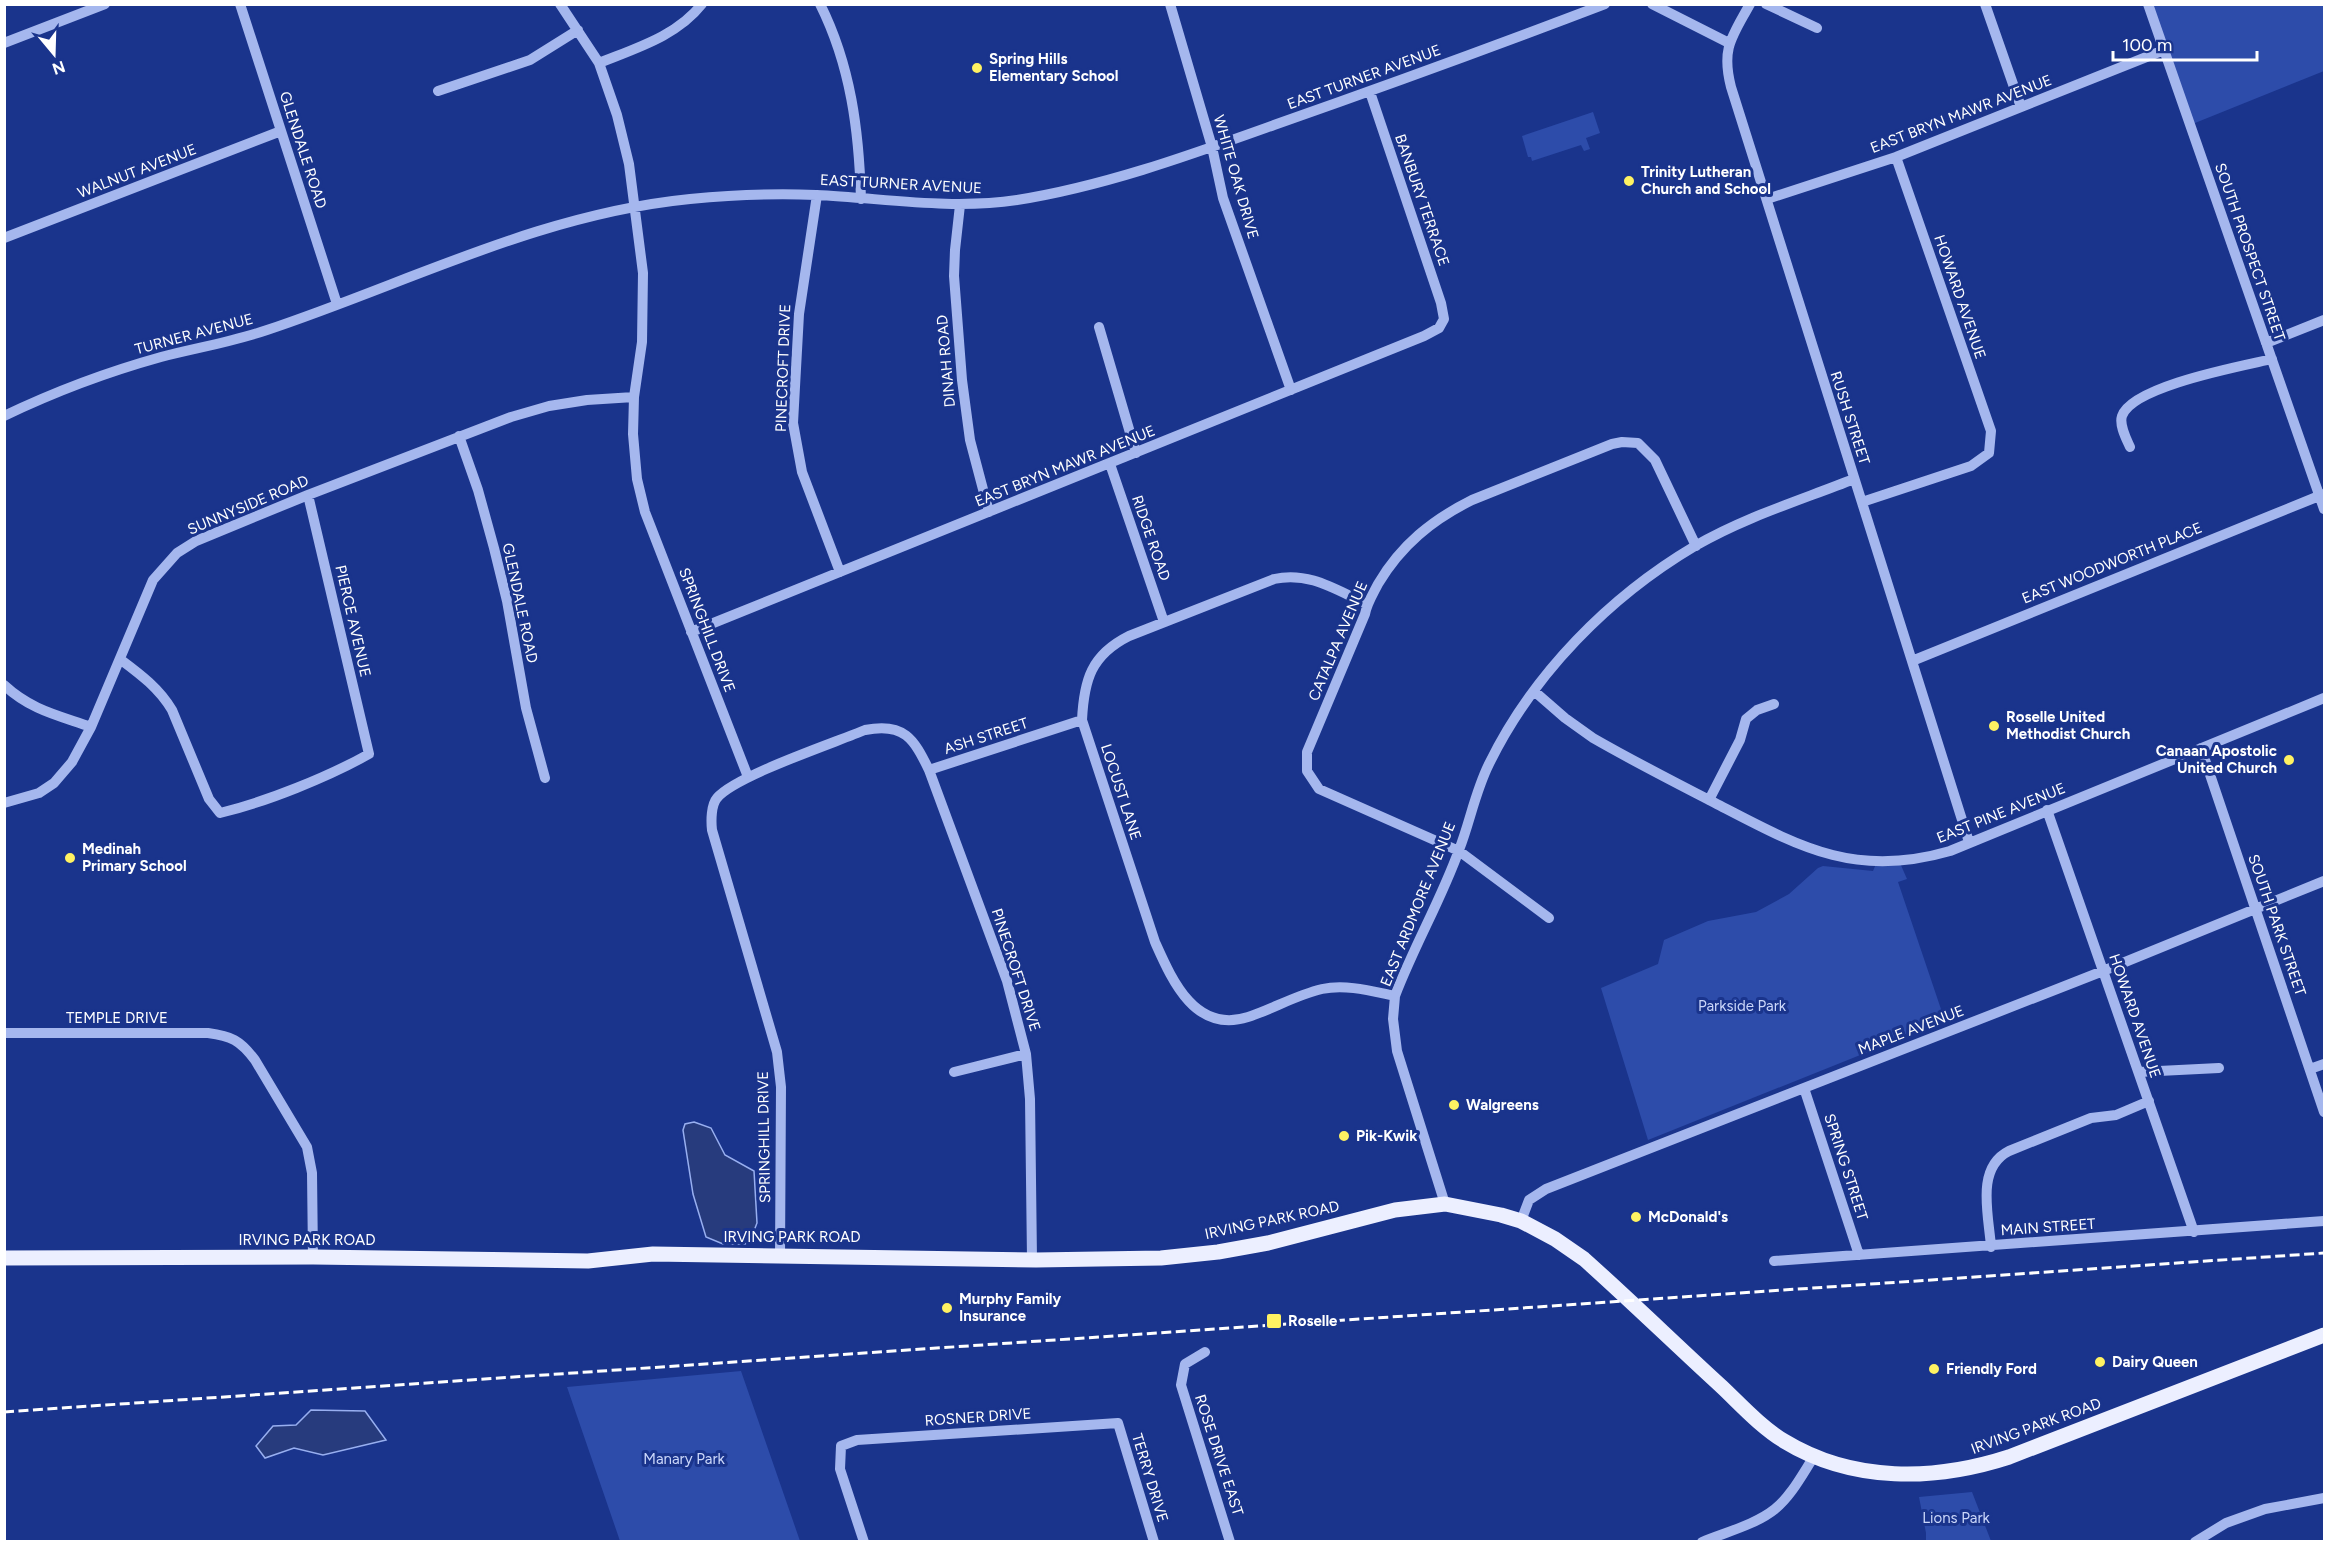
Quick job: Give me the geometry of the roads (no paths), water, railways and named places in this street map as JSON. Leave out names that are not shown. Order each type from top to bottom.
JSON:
[{"type":"main road","name":"IRVING PARK ROAD","points":[[4,1257],[313,1257],[588,1261],[653,1254],[1032,1260],[1161,1258],[1218,1252],[1268,1243],[1395,1210],[1445,1204],[1521,1221],[1555,1239],[1584,1259],[1754,1417],[1784,1441],[1815,1455],[1851,1467],[1889,1474],[1933,1474],[1980,1467],[2325,1335]]},
{"type":"street","points":[[4,43],[105,4]]},
{"type":"street","name":"GLENDALE ROAD","points":[[240,4],[336,304]]},
{"type":"street","name":"SPRINGHILL DRIVE","points":[[560,4],[599,63],[625,144],[643,273],[644,308],[642,342],[634,397],[633,446],[637,479],[645,512],[748,777],[727,788],[715,800],[711,821],[777,1052],[781,1087],[780,1256]]},
{"type":"street","points":[[599,63],[662,37],[683,25],[702,4]]},
{"type":"street","points":[[820,4],[840,51],[851,90],[860,152],[861,199]]},
{"type":"street","name":"WHITE OAK DRIVE","points":[[1170,4],[1212,147],[1223,198],[1291,390]]},
{"type":"street","name":"EAST TURNER AVENUE","points":[[392,282],[500,242],[554,226],[635,207],[721,196],[817,195],[960,205],[1015,200],[1070,190],[1116,178],[1212,147],[1370,92],[1605,4]]},
{"type":"street","points":[[1652,4],[1729,43]]},
{"type":"street","name":"RUSH STREET","points":[[1750,4],[1729,43],[1726,62],[1728,75],[1787,269],[1969,842]]},
{"type":"street","points":[[1766,4],[1817,28]]},
{"type":"street","points":[[1985,4],[2020,107]]},
{"type":"street","name":"SOUTH PROSPECT STREET","points":[[2148,4],[2325,509]]},
{"type":"street","points":[[438,91],[530,60],[578,30]]},
{"type":"street","name":"EAST BRYN MAWR AVENUE","points":[[1767,199],[1896,158],[2163,50]]},
{"type":"street","name":"BANBURY TERRACE","points":[[1370,92],[1441,303],[1444,319]]},
{"type":"street","name":"WALNUT AVENUE","points":[[4,238],[281,131]]},
{"type":"street","name":"HOWARD AVENUE","points":[[1862,502],[1971,466],[1989,453],[1992,431],[1896,158]]},
{"type":"street","name":"PINECROFT DRIVE","points":[[817,195],[800,314],[794,423],[802,472],[840,572]]},
{"type":"street","name":"DINAH ROAD","points":[[960,205],[954,276],[962,380],[970,440],[989,512]]},
{"type":"street","name":"TURNER AVENUE","points":[[4,416],[90,379],[158,358],[264,332],[392,282]]},
{"type":"street","name":"EAST BRYN MAWR AVENUE","points":[[691,632],[1424,336],[1438,328],[1444,319]]},
{"type":"street","points":[[2266,343],[2325,320]]},
{"type":"street","points":[[1099,327],[1136,453]]},
{"type":"street","points":[[2130,447],[2121,423],[2128,405],[2141,397],[2197,376],[2272,359]]},
{"type":"street","name":"SUNNYSIDE ROAD","points":[[4,803],[39,793],[54,783],[72,762],[91,727],[153,580],[177,553],[196,542],[308,495],[459,436],[549,406],[587,400],[634,397]]},
{"type":"street","name":"GLENDALE ROAD","points":[[459,436],[478,490],[494,548],[507,601],[526,708],[545,778]]},
{"type":"street","name":"CATALPA AVENUE","points":[[1549,918],[1459,851],[1319,789],[1305,764],[1311,741],[1367,604],[1391,564],[1408,543],[1451,510],[1612,444],[1638,443],[1655,460],[1696,546]]},
{"type":"street","name":"RIDGE ROAD","points":[[1110,464],[1164,622]]},
{"type":"street","name":"EAST ARDMORE AVENUE","points":[[1445,1204],[1396,1051],[1393,1019],[1395,996],[1459,851],[1489,763],[1534,691],[1572,645],[1605,612],[1647,578],[1696,546],[1742,523],[1854,479]]},
{"type":"street","name":"PIERCE AVENUE","points":[[120,658],[151,683],[166,701],[209,799],[220,813],[243,807],[335,771],[369,754],[308,495]]},
{"type":"street","name":"EAST WOODWORTH PLACE","points":[[1912,661],[2322,495]]},
{"type":"street","name":"LOCUST LANE","points":[[1367,604],[1315,580],[1289,575],[1164,622],[1118,642],[1092,667],[1083,693],[1082,720],[1155,942],[1168,970],[1192,1005],[1209,1017],[1226,1020],[1246,1018],[1324,989],[1353,988],[1395,996]]},
{"type":"street","points":[[4,685],[35,708],[91,727]]},
{"type":"street","name":"EAST PINE AVENUE","points":[[1534,691],[1565,718],[1593,738],[1789,841],[1826,855],[1875,862],[1922,859],[1950,851],[2325,698]]},
{"type":"street","points":[[1709,800],[1740,740],[1746,719],[1757,710],[1774,704]]},
{"type":"street","name":"ASH STREET","points":[[748,777],[865,730],[878,728],[905,732],[917,745],[929,770],[1082,720]]},
{"type":"street","name":"SOUTH PARK STREET","points":[[2201,748],[2325,1112]]},
{"type":"street","name":"PINECROFT DRIVE","points":[[929,770],[1007,981],[1026,1054],[1032,1260]]},
{"type":"street","name":"HOWARD AVENUE","points":[[2047,810],[2194,1232]]},
{"type":"street","name":"MAPLE AVENUE","points":[[1521,1221],[1529,1200],[1546,1189],[2325,882]]},
{"type":"street","name":"TEMPLE DRIVE","points":[[4,1033],[208,1033],[229,1036],[248,1050],[255,1059],[307,1147],[312,1173],[313,1257]]},
{"type":"street","points":[[954,1071],[1026,1054]]},
{"type":"street","points":[[2310,1069],[2325,1064]]},
{"type":"street","points":[[2139,1072],[2219,1068]]},
{"type":"street","name":"SPRING STREET","points":[[1804,1088],[1859,1255]]},
{"type":"street","points":[[1991,1246],[1987,1179],[1991,1168],[1999,1158],[2009,1151],[2091,1118],[2116,1115],[2149,1101]]},
{"type":"street","name":"MAIN STREET","points":[[1774,1261],[2325,1221]]},
{"type":"street","name":"ROSE DRIVE EAST","points":[[1205,1352],[1185,1364],[1181,1386],[1230,1542]]},
{"type":"street","name":"ROSNER DRIVE","points":[[864,1542],[840,1469],[841,1446],[857,1440],[1118,1422]]},
{"type":"street","name":"TERRY DRIVE","points":[[1118,1422],[1154,1542]]},
{"type":"street","points":[[1701,1542],[1749,1524],[1776,1508],[1815,1455]]},
{"type":"street","points":[[2195,1542],[2226,1523],[2265,1509],[2325,1498]]},
{"type":"railway","points":[[4,1412],[2324,1253]]},
{"type":"place","name":"Spring Hills Elementary School","points":[[977,68]]},
{"type":"place","name":"Trinity Lutheran Church and School","points":[[1629,181]]},
{"type":"place","name":"Roselle United Methodist Church","points":[[1994,726]]},
{"type":"place","name":"Canaan Apostolic United Church","points":[[2289,760]]},
{"type":"place","name":"Medinah Primary School","points":[[70,858]]},
{"type":"place","name":"Walgreens","points":[[1454,1105]]},
{"type":"place","name":"Pik-Kwik","points":[[1344,1136]]},
{"type":"place","name":"McDonald's","points":[[1636,1217]]},
{"type":"place","name":"Murphy Family Insurance","points":[[947,1308]]},
{"type":"place","name":"Roselle","points":[[1274,1321]]},
{"type":"place","name":"Dairy Queen","points":[[2100,1362]]},
{"type":"place","name":"Friendly Ford","points":[[1934,1369]]},
{"type":"park label","name":"Parkside Park","points":[[1742,1006]]},
{"type":"park label","name":"Manary Park","points":[[684,1459]]},
{"type":"park label","name":"Lions Park","points":[[1956,1518]]}]
